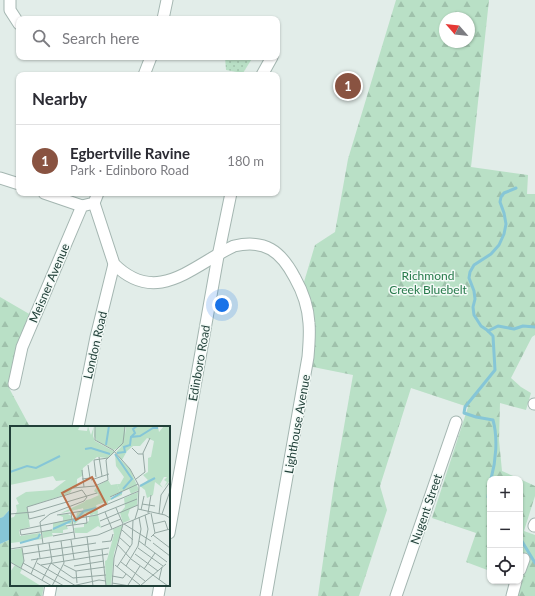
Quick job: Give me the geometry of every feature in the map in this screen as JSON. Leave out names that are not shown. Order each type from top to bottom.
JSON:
[{"type":"street","points":[[10,0],[10,10],[16,19]]},
{"type":"street","points":[[164,16],[167,0]]},
{"type":"street","points":[[145,72],[150,60]]},
{"type":"street","points":[[264,72],[270,60]]},
{"type":"street","points":[[0,178],[16,183]]},
{"type":"street","points":[[53,196],[82,206],[96,198],[114,264],[121,271],[139,281],[151,283],[175,279],[218,256]]},
{"type":"street","name":"Edinboro Road","points":[[170,527],[218,256],[230,196]]},
{"type":"street","name":"Meisner Avenue","points":[[14,384],[22,347],[82,206]]},
{"type":"street","name":"Lighthouse Avenue","points":[[218,256],[234,246],[244,244],[265,246],[282,256],[291,269],[300,287],[306,304],[309,321],[310,338],[308,357],[266,596]]},
{"type":"street","name":"London Road","points":[[78,426],[96,337],[114,264]]},
{"type":"street","name":"Nugent Street","points":[[396,596],[456,422]]},
{"type":"street","points":[[512,596],[515,584]]},
{"type":"street","points":[[49,596],[51,586]]},
{"type":"street","points":[[158,596],[160,586]]},
{"type":"green space","name":"Richmond Creek Bluebelt","points":[[396,0],[489,0],[471,167],[528,175],[527,194],[535,194],[535,335],[532,337],[511,378],[531,393],[526,410],[500,403],[499,440],[502,471],[513,476],[487,476],[487,570],[466,562],[476,533],[432,518],[468,407],[411,388],[380,486],[387,510],[359,596],[318,596],[334,484],[353,375],[313,367],[315,327],[304,282],[315,245],[335,232],[348,159]]},
{"type":"green space","points":[[225,60],[251,60],[244,72],[226,70]]},
{"type":"green space","points":[[0,297],[31,315],[14,356],[9,388],[29,426],[10,426],[10,509],[3,517],[0,518]]},
{"type":"green space","points":[[523,480],[535,486],[535,496],[524,531],[535,535],[535,596],[517,596],[521,584],[523,584],[523,578],[529,559],[523,557]]},
{"type":"green space","points":[[10,539],[10,586],[44,586],[42,596],[0,596],[0,544]]},
{"type":"water","points":[[10,509],[10,539],[0,544],[0,518],[3,517]]},
{"type":"waterway","points":[[492,476],[496,450],[496,434],[493,420],[464,413],[465,407],[495,370],[493,336],[481,326],[474,315],[474,291],[469,278],[470,272],[474,265],[491,254],[499,245],[504,234],[506,224],[500,202],[501,197],[504,193],[516,188]]},
{"type":"waterway","points":[[488,331],[498,326],[514,329],[523,326],[535,327]]},
{"type":"waterway","points":[[523,543],[535,563]]},
{"type":"place","name":"Egbertville Ravine","points":[[348,86]]}]
